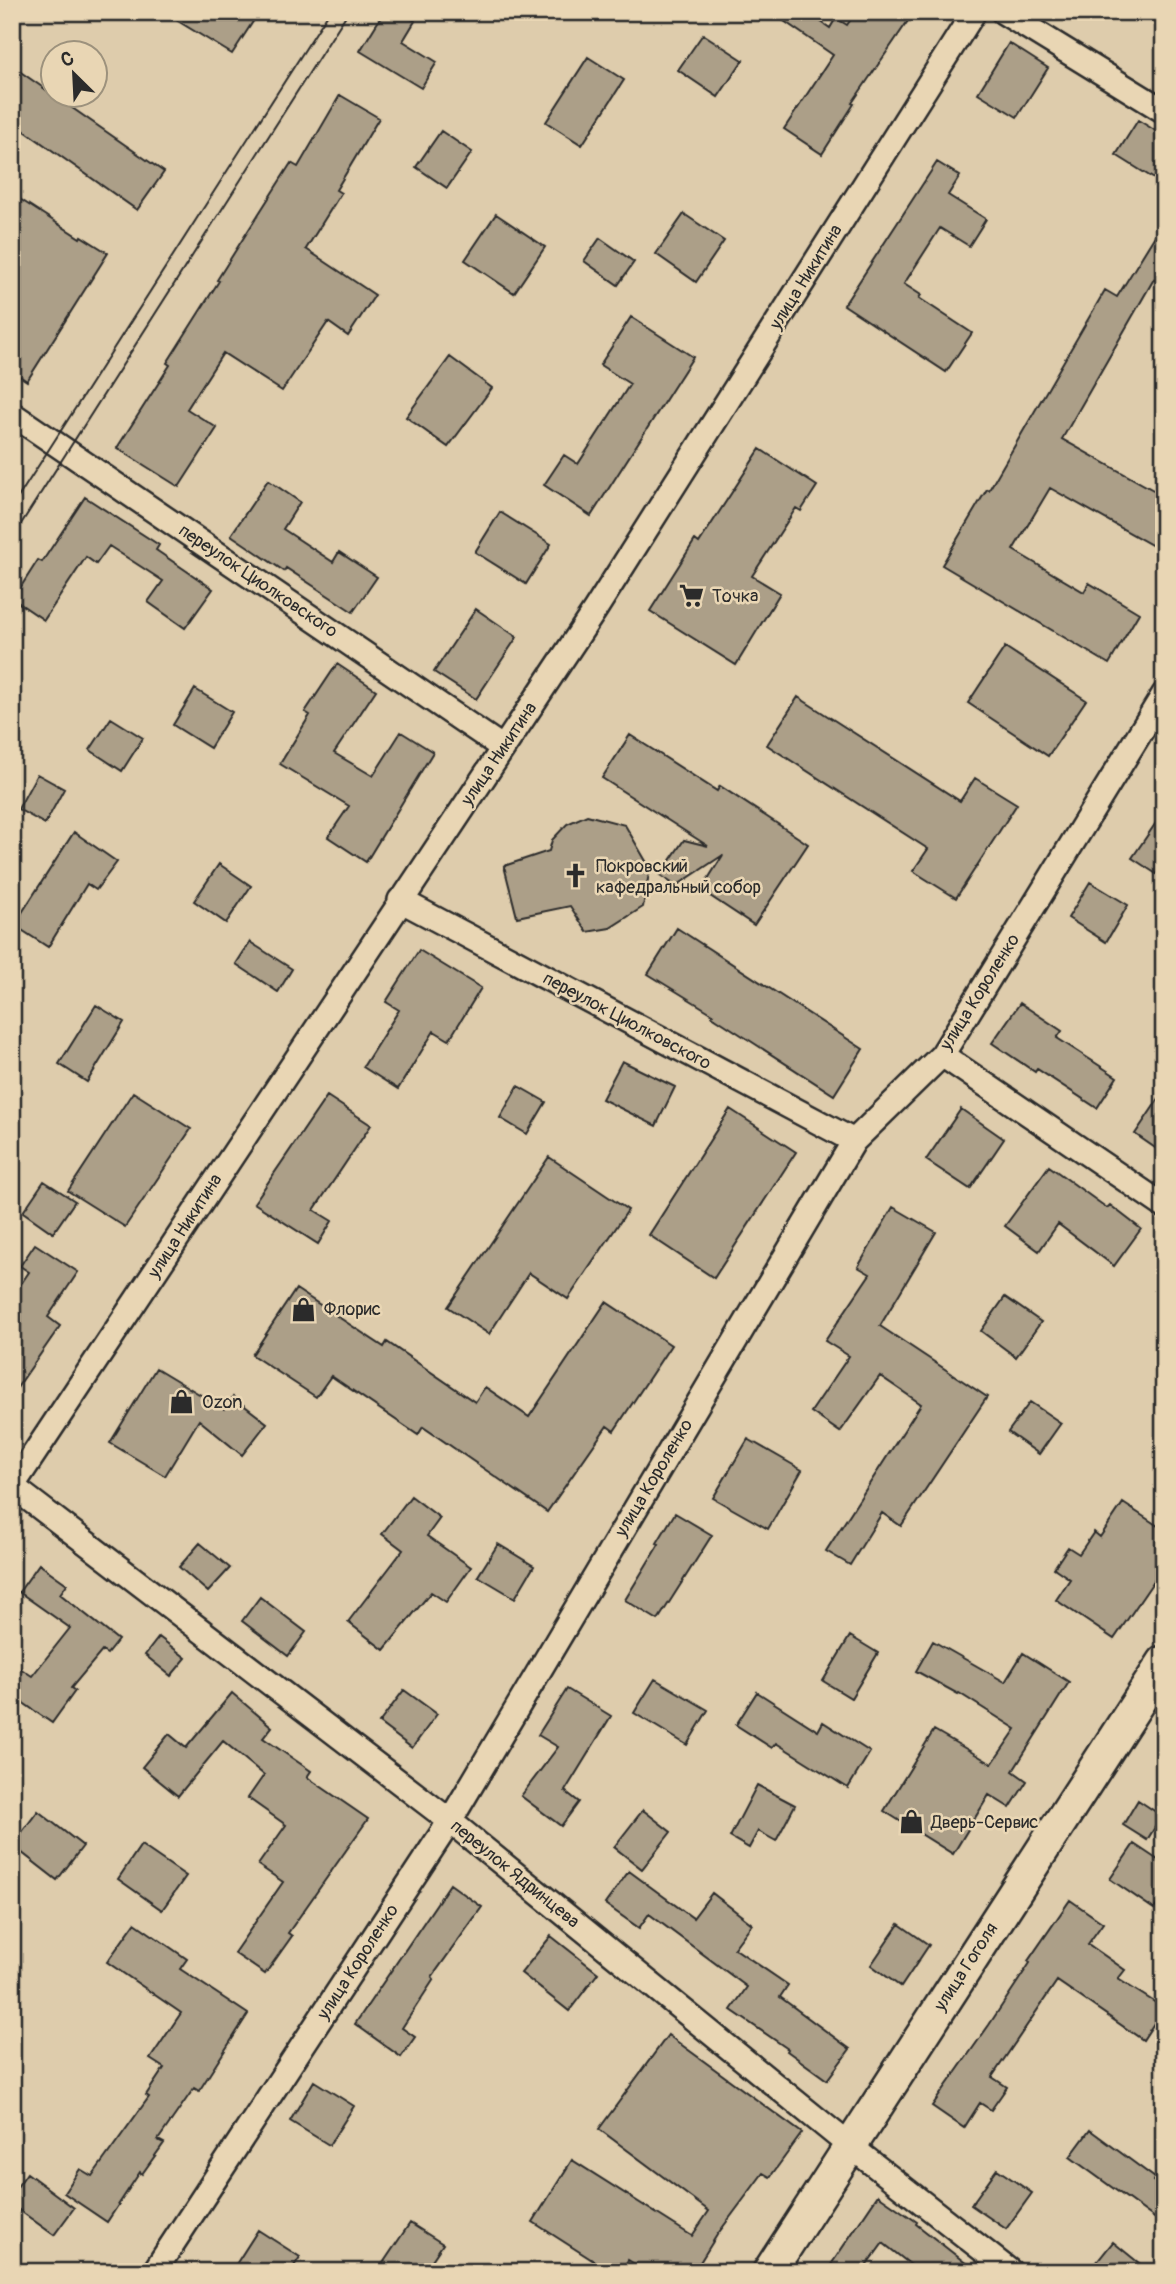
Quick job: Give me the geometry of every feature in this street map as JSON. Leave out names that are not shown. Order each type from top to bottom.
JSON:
[{"type":"street","name":"улица Никитина","points":[[12,1486],[595,610],[974,12]]},
{"type":"street","points":[[1003,12],[1164,111]]},
{"type":"street","name":"переулок Циолковского","points":[[12,414],[503,748]]},
{"type":"street","name":"улица Короленко","points":[[154,2272],[450,1821],[854,1141],[942,1055],[1164,694]]},
{"type":"street","name":"переулок Циолковского","points":[[400,901],[854,1141]]},
{"type":"street","points":[[942,1055],[1164,1206]]},
{"type":"street","name":"переулок Ядринцева","points":[[12,1486],[450,1821],[850,2146],[1011,2272]]},
{"type":"street","name":"улица Гоголя","points":[[769,2272],[1164,1662]]},
{"type":"building","points":[[163,12],[242,12],[254,20],[232,54]]},
{"type":"building","points":[[384,12],[400,12],[415,21],[403,41],[437,62],[421,88],[360,51]]},
{"type":"building","points":[[771,12],[807,12],[830,28],[836,18],[847,25],[856,12],[914,12],[852,103],[854,104],[822,154],[784,129],[833,55]]},
{"type":"building","points":[[703,34],[743,60],[718,97],[678,70]]},
{"type":"building","points":[[1009,43],[1048,68],[1017,117],[978,93]]},
{"type":"building","points":[[588,57],[624,80],[582,145],[546,122]]},
{"type":"building","points":[[12,66],[38,84],[38,108],[72,108],[164,172],[137,210],[12,122]]},
{"type":"building","points":[[340,95],[379,118],[336,190],[341,193],[306,249],[375,295],[348,336],[328,322],[282,391],[223,353],[187,409],[217,428],[179,487],[117,448],[170,365],[167,363],[239,245],[291,163],[298,167]]},
{"type":"building","points":[[1138,120],[1164,136],[1164,185],[1116,155]]},
{"type":"building","points":[[441,131],[472,152],[447,188],[416,167]]},
{"type":"building","points":[[937,162],[960,176],[948,195],[986,219],[969,246],[940,228],[904,284],[921,295],[919,298],[972,333],[946,372],[844,305]]},
{"type":"building","points":[[12,194],[108,253],[27,381],[12,371]]},
{"type":"building","points":[[496,214],[545,247],[514,293],[465,260]]},
{"type":"building","points":[[684,214],[724,241],[696,282],[656,254]]},
{"type":"building","points":[[1164,221],[1164,285],[1154,279],[1062,439],[1164,496],[1164,552],[1050,488],[1013,550],[1084,592],[1089,583],[1139,613],[1109,664],[942,565],[987,489],[989,490],[1105,290],[1117,297]]},
{"type":"building","points":[[600,238],[634,262],[618,285],[584,261]]},
{"type":"building","points":[[631,317],[693,357],[591,516],[544,485],[564,455],[578,464],[630,384],[600,365]]},
{"type":"building","points":[[450,357],[492,388],[448,447],[406,417]]},
{"type":"building","points":[[760,449],[817,486],[801,511],[796,508],[752,576],[780,593],[736,665],[650,611],[695,540],[699,543]]},
{"type":"building","points":[[268,480],[300,502],[283,529],[333,562],[339,552],[377,577],[353,612],[286,568],[284,571],[231,535]]},
{"type":"building","points":[[85,497],[159,545],[156,550],[213,589],[185,628],[148,602],[163,581],[109,546],[96,564],[86,557],[44,620],[13,599],[38,560],[42,562]]},
{"type":"building","points":[[500,512],[551,544],[526,584],[475,552]]},
{"type":"building","points":[[476,609],[517,637],[476,699],[434,672]]},
{"type":"building","points":[[1005,647],[1086,700],[1048,756],[968,703]]},
{"type":"building","points":[[337,664],[376,690],[334,753],[373,776],[401,732],[433,752],[366,862],[328,837],[349,806],[280,764],[310,715],[305,712]]},
{"type":"building","points":[[195,689],[232,712],[210,748],[173,725]]},
{"type":"building","points":[[798,697],[960,801],[975,778],[1017,804],[956,898],[913,871],[928,849],[767,745]]},
{"type":"building","points":[[111,718],[143,738],[122,771],[90,750]]},
{"type":"building","points":[[630,735],[717,791],[720,786],[808,844],[754,925],[701,890],[723,855],[676,886],[660,875],[684,840],[708,846],[602,778]]},
{"type":"building","points":[[37,774],[64,789],[45,824],[18,809]]},
{"type":"building","points":[[1164,811],[1164,879],[1132,858]]},
{"type":"building","name":"Покровский кафедральный собор","points":[[587,815],[625,825],[650,868],[643,907],[610,928],[587,932],[570,906],[517,917],[504,866],[549,851],[552,840],[567,824]]},
{"type":"building","points":[[74,832],[117,862],[96,890],[87,884],[48,947],[14,925]]},
{"type":"building","points":[[219,864],[251,886],[226,923],[194,901]]},
{"type":"building","points":[[1090,882],[1128,905],[1106,942],[1068,918]]},
{"type":"building","points":[[677,928],[863,1049],[834,1095],[648,974]]},
{"type":"building","points":[[250,942],[292,969],[278,992],[236,964]]},
{"type":"building","points":[[419,950],[481,988],[449,1040],[434,1031],[398,1089],[363,1067],[399,1010],[386,1002]]},
{"type":"building","points":[[1020,1003],[1062,1031],[1057,1038],[1117,1077],[1097,1108],[992,1043]]},
{"type":"building","points":[[96,1005],[124,1022],[87,1082],[59,1064]]},
{"type":"building","points":[[622,1061],[675,1087],[656,1126],[602,1099]]},
{"type":"building","points":[[518,1086],[546,1102],[527,1134],[500,1118]]},
{"type":"building","points":[[1164,1091],[1164,1154],[1135,1134]]},
{"type":"building","points":[[133,1092],[191,1129],[125,1227],[68,1191]]},
{"type":"building","points":[[327,1096],[371,1125],[314,1210],[332,1221],[318,1244],[254,1203]]},
{"type":"building","points":[[730,1109],[796,1152],[714,1278],[649,1235]]},
{"type":"building","points":[[961,1109],[1004,1139],[970,1189],[926,1160]]},
{"type":"building","points":[[549,1157],[628,1210],[568,1299],[529,1273],[489,1334],[448,1307]]},
{"type":"building","points":[[1049,1166],[1107,1208],[1110,1205],[1141,1229],[1114,1266],[1058,1224],[1039,1251],[1005,1226]]},
{"type":"building","points":[[44,1181],[75,1201],[53,1233],[23,1212]]},
{"type":"building","points":[[893,1207],[936,1232],[880,1326],[987,1397],[901,1526],[882,1513],[850,1565],[826,1551],[921,1404],[880,1376],[840,1432],[811,1412],[849,1356],[825,1341],[870,1274],[858,1267]]},
{"type":"building","points":[[35,1244],[78,1272],[48,1317],[60,1326],[12,1395],[12,1297],[29,1272],[20,1266]]},
{"type":"building","points":[[296,1289],[384,1347],[387,1342],[475,1402],[485,1387],[529,1417],[606,1302],[671,1345],[614,1431],[607,1426],[547,1512],[423,1427],[418,1435],[331,1376],[316,1397],[252,1355]]},
{"type":"building","points":[[1005,1297],[1041,1322],[1016,1357],[981,1331]]},
{"type":"building","points":[[156,1368],[224,1409],[233,1397],[267,1423],[242,1455],[199,1420],[165,1476],[110,1443]]},
{"type":"building","points":[[1030,1402],[1061,1423],[1039,1454],[1008,1432]]},
{"type":"building","points":[[748,1439],[802,1470],[768,1529],[713,1498]]},
{"type":"building","points":[[411,1496],[440,1518],[427,1536],[471,1567],[446,1602],[431,1592],[384,1650],[348,1622],[403,1550],[382,1534]]},
{"type":"building","points":[[1123,1503],[1164,1530],[1164,1566],[1114,1639],[1056,1600],[1070,1579],[1054,1568],[1068,1547],[1079,1554],[1094,1532],[1100,1537]]},
{"type":"building","points":[[675,1513],[712,1535],[658,1620],[625,1600]]},
{"type":"building","points":[[200,1543],[230,1568],[208,1592],[179,1567]]},
{"type":"building","points":[[498,1544],[534,1566],[515,1598],[478,1576]]},
{"type":"building","points":[[39,1564],[67,1584],[60,1594],[118,1640],[107,1654],[102,1651],[71,1688],[75,1691],[52,1723],[12,1695],[12,1663],[32,1676],[70,1628],[19,1592]]},
{"type":"building","points":[[260,1597],[306,1632],[288,1656],[242,1621]]},
{"type":"building","points":[[850,1636],[878,1653],[851,1698],[823,1681]]},
{"type":"building","points":[[159,1637],[186,1658],[171,1676],[145,1655]]},
{"type":"building","points":[[933,1641],[1005,1682],[1023,1653],[1069,1682],[1013,1771],[1027,1781],[1010,1808],[989,1795],[953,1854],[884,1811],[934,1730],[992,1764],[1016,1729],[959,1693],[916,1671]]},
{"type":"building","points":[[655,1679],[708,1710],[687,1745],[634,1713]]},
{"type":"building","points":[[567,1689],[611,1716],[565,1791],[579,1802],[561,1826],[521,1796],[558,1747],[538,1735]]},
{"type":"building","points":[[404,1690],[437,1714],[412,1748],[379,1723]]},
{"type":"building","points":[[757,1692],[818,1731],[823,1722],[870,1752],[848,1788],[776,1743],[772,1748],[736,1725]]},
{"type":"building","points":[[232,1693],[272,1727],[263,1738],[311,1771],[307,1777],[368,1819],[288,1933],[292,1936],[265,1974],[234,1953],[283,1882],[258,1865],[286,1825],[248,1798],[264,1775],[223,1741],[178,1796],[142,1767],[169,1734],[186,1748]]},
{"type":"building","points":[[757,1785],[795,1805],[776,1841],[758,1831],[749,1848],[730,1837]]},
{"type":"building","points":[[1138,1800],[1162,1816],[1147,1840],[1123,1825]]},
{"type":"building","points":[[643,1810],[671,1832],[642,1869],[614,1847]]},
{"type":"building","points":[[38,1811],[83,1846],[57,1880],[12,1845]]},
{"type":"building","points":[[1134,1844],[1164,1864],[1164,1895],[1154,1909],[1110,1879]]},
{"type":"building","points":[[141,1845],[186,1876],[162,1910],[118,1879]]},
{"type":"building","points":[[629,1871],[693,1918],[712,1893],[752,1924],[734,1948],[788,1985],[780,1997],[850,2049],[827,2080],[731,2010],[747,1987],[649,1914],[639,1928],[605,1904]]},
{"type":"building","points":[[450,1884],[482,1907],[432,1977],[434,1979],[402,2028],[415,2037],[401,2057],[355,2024]]},
{"type":"building","points":[[1070,1900],[1103,1923],[1088,1944],[1125,1970],[1118,1979],[1164,2008],[1143,2040],[1057,1981],[992,2077],[1007,2087],[991,2110],[980,2103],[964,2128],[932,2106],[989,2025]]},
{"type":"building","points":[[135,1923],[187,1959],[180,1969],[248,2014],[199,2091],[194,2088],[158,2140],[164,2143],[142,2174],[140,2172],[107,2222],[64,2193],[80,2169],[92,2176],[149,2097],[146,2095],[164,2068],[150,2059],[181,2013],[107,1962]]},
{"type":"building","points":[[899,1924],[929,1945],[901,1987],[871,1965]]},
{"type":"building","points":[[551,1936],[598,1973],[569,2011],[521,1973]]},
{"type":"building","points":[[668,2035],[802,2133],[770,2177],[763,2173],[717,2235],[694,2272],[647,2272],[628,2260],[621,2272],[611,2272],[533,2222],[572,2160],[692,2236],[709,2211],[599,2129]]},
{"type":"building","points":[[314,2081],[354,2106],[329,2145],[290,2121]]},
{"type":"building","points":[[1090,2130],[1155,2178],[1153,2181],[1164,2189],[1164,2225],[1070,2157]]},
{"type":"building","points":[[997,2169],[1032,2193],[1006,2229],[971,2205]]},
{"type":"building","points":[[27,2173],[74,2208],[54,2235],[12,2205],[12,2194]]},
{"type":"building","points":[[878,2195],[917,2222],[916,2224],[977,2272],[920,2272],[883,2243],[862,2272],[826,2272]]},
{"type":"building","points":[[410,2223],[443,2244],[424,2272],[377,2272]]},
{"type":"building","points":[[258,2230],[300,2257],[290,2272],[231,2272]]},
{"type":"building","points":[[1113,2242],[1150,2272],[1089,2272]]},
{"type":"tram line","points":[[12,507],[329,12]]},
{"type":"tram line","points":[[12,538],[348,12]]},
{"type":"place","name":"Точка","points":[[692,596]]},
{"type":"place","name":"Покровский кафедральный собор","points":[[576,876]]},
{"type":"place","name":"Флорис","points":[[304,1309]]},
{"type":"place","name":"Ozon","points":[[182,1402]]},
{"type":"place","name":"Дверь-Сервис","points":[[911,1822]]}]
